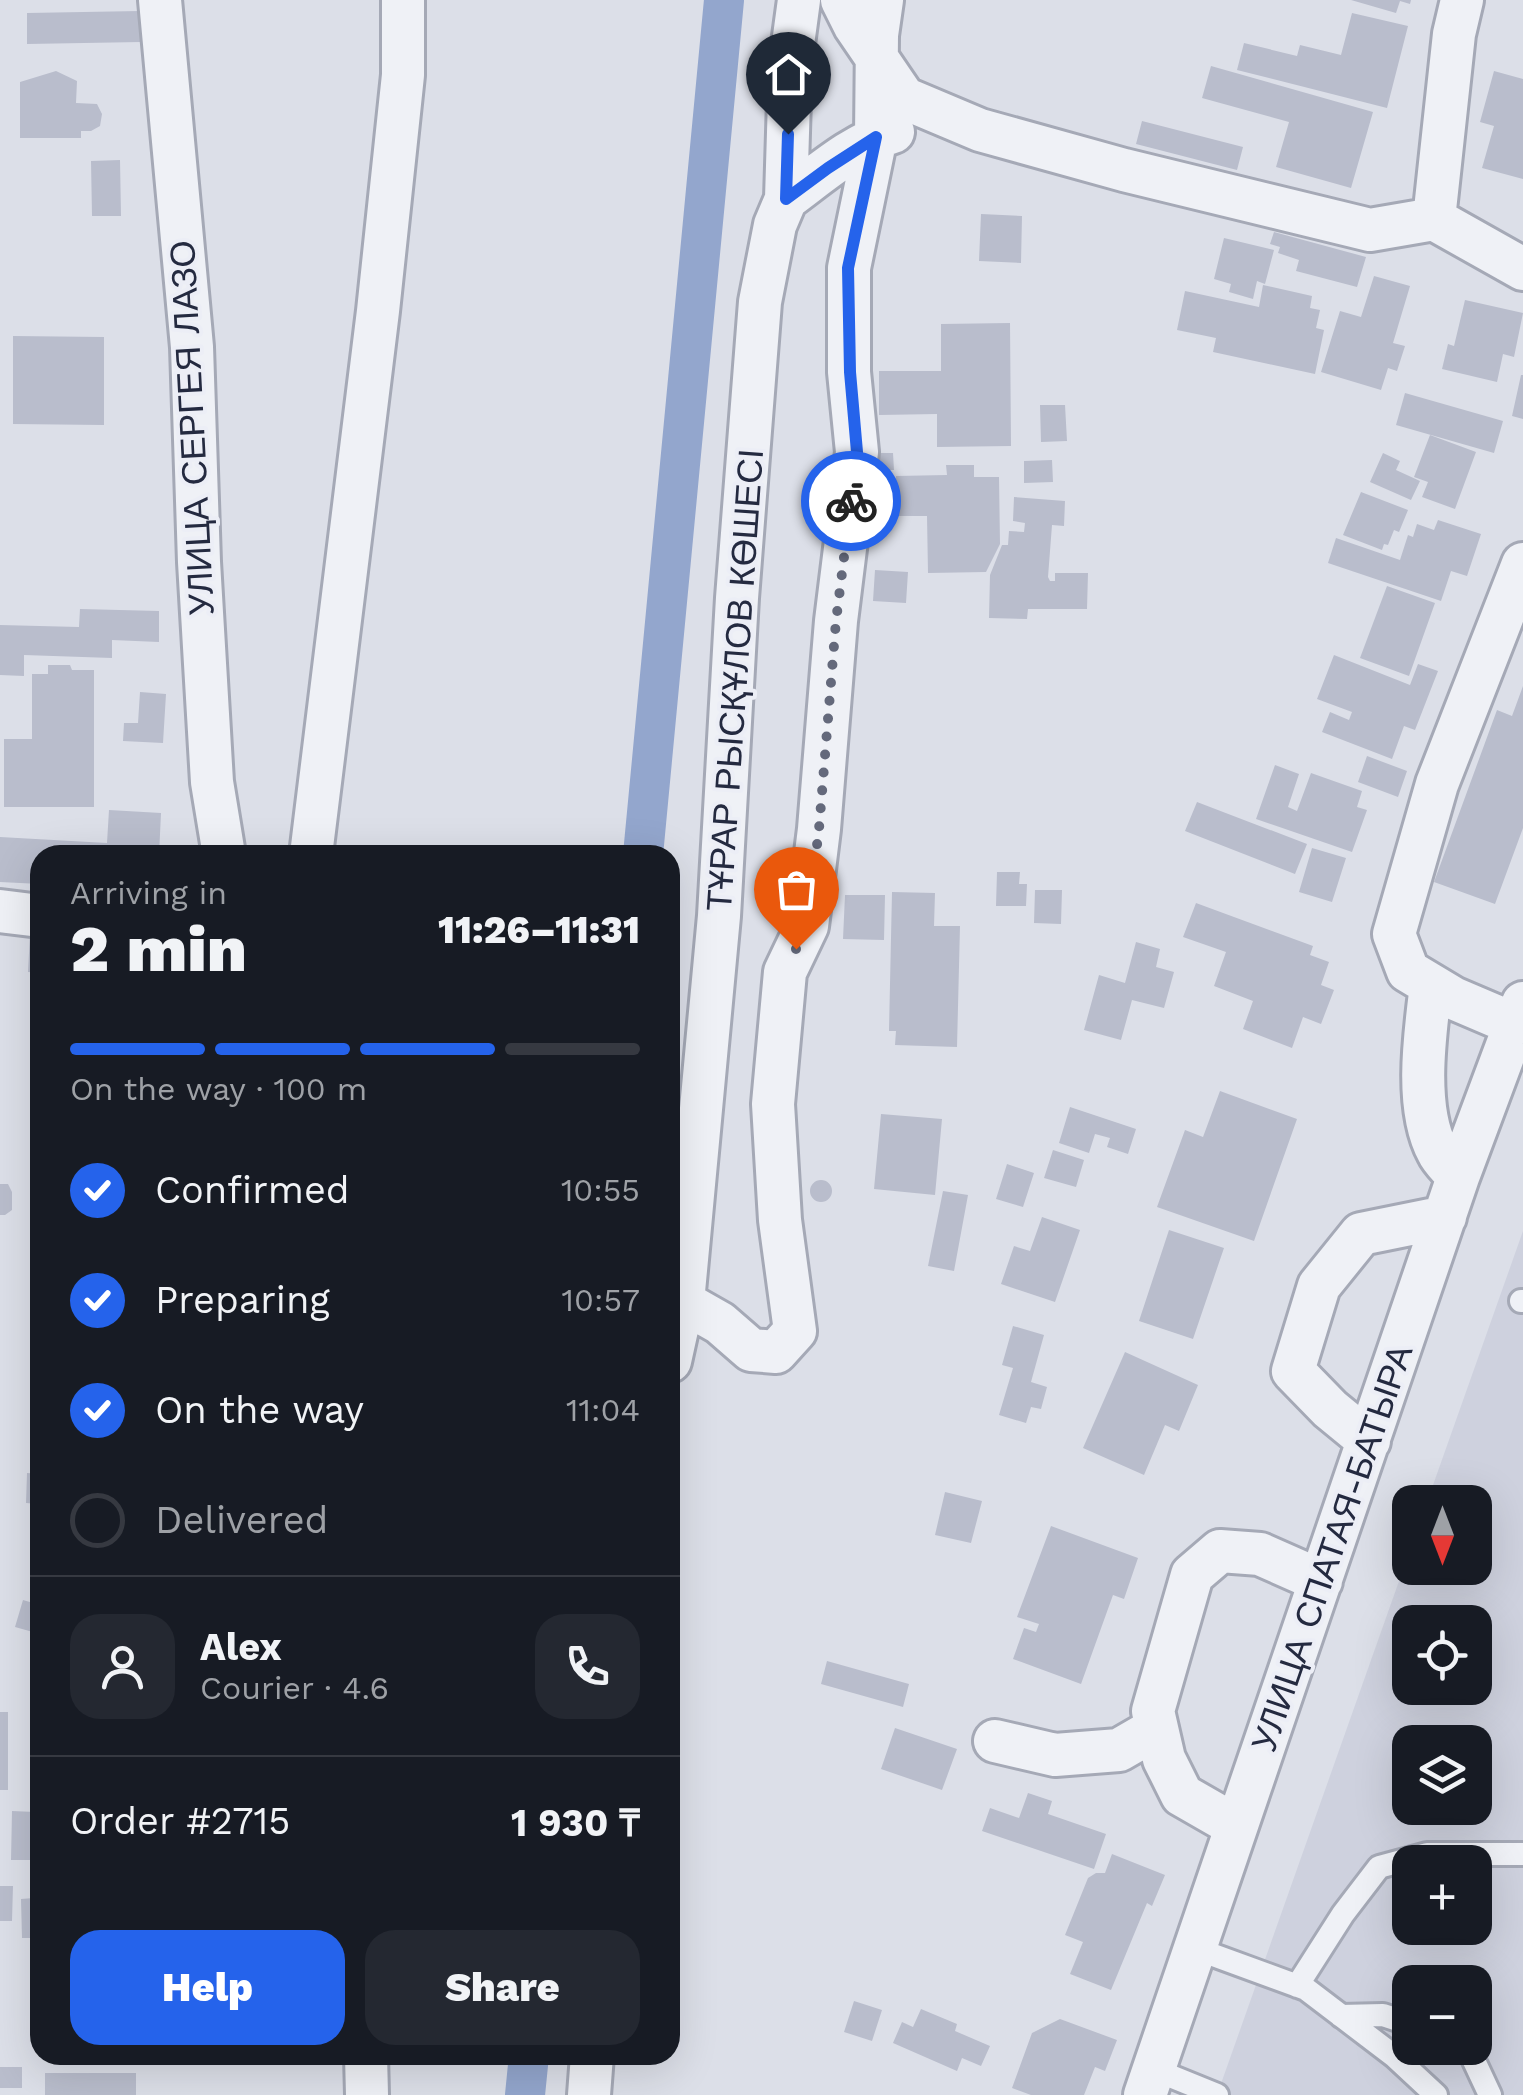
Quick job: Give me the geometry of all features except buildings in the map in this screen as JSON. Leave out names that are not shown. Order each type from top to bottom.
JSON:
[{"type":"street","name":"УЛИЦА СЕРГЕЯ ЛАЗО","points":[[160,0],[192,347],[211,764],[223,845]]},
{"type":"street","points":[[311,845],[403,75],[403,0]]},
{"type":"street","name":"ТҰРАР РЫСҚҰЛОВ КӨШЕСІ","points":[[680,1316],[719,916],[737,598],[760,302],[775,226],[786,199],[790,66],[800,0]]},
{"type":"street","points":[[842,0],[904,98],[980,130],[1370,230],[1434,218],[1523,269]]},
{"type":"street","points":[[683,1302],[720,1323],[751,1350],[776,1352],[794,1331],[780,1220],[773,1104],[785,972],[807,926],[836,621],[857,452],[850,372],[848,268],[876,137],[876,55],[882,0]]},
{"type":"street","points":[[1434,218],[1454,34],[1462,0]]},
{"type":"street","points":[[786,199],[876,137],[946,116]]},
{"type":"street","points":[[1519,1013],[1452,998],[1408,971],[1394,934],[1437,784],[1523,564]]},
{"type":"street","points":[[0,911],[30,915]]},
{"type":"street","points":[[1431,985],[1424,1032],[1423,1080],[1429,1126],[1438,1154],[1458,1177]]},
{"type":"street","name":"УЛИЦА СПАТАЯ-БАТЫРА","points":[[1149,2082],[1458,1177],[1519,1013]]},
{"type":"street","points":[[1369,1441],[1292,1371],[1319,1286],[1360,1234],[1445,1217]]},
{"type":"street","points":[[1236,1826],[1182,1795],[1164,1759],[1153,1711],[1192,1575],[1220,1552],[1260,1554],[1321,1581]]},
{"type":"street","points":[[995,1741],[1055,1755],[1120,1750],[1157,1728]]},
{"type":"street","points":[[366,2065],[367,2095]]},
{"type":"street","points":[[589,2095],[591,2065]]},
{"type":"lane","points":[[1298,1986],[1342,1914],[1379,1867],[1427,1854],[1523,1854]]},
{"type":"lane","points":[[1194,1948],[1306,1990],[1394,2056],[1436,2095]]},
{"type":"lane","points":[[1341,2016],[1392,2019]]},
{"type":"lane","points":[[1476,2065],[1490,2095]]},
{"type":"lane","points":[[1149,2082],[1216,2095]]},
{"type":"shaded area","points":[[1523,1231],[1523,2095],[1217,2095],[1398,1585],[1492,1585],[1492,1485],[1433,1485]]},
{"type":"waterway","points":[[644,845],[724,0]]},
{"type":"waterway","points":[[525,2095],[528,2065]]},
{"type":"way so far","points":[[796,949],[807,926],[819,829],[836,621],[851,501]]},
{"type":"route","points":[[788,134],[786,199],[876,137],[848,268],[850,372],[857,452],[851,501]]}]
